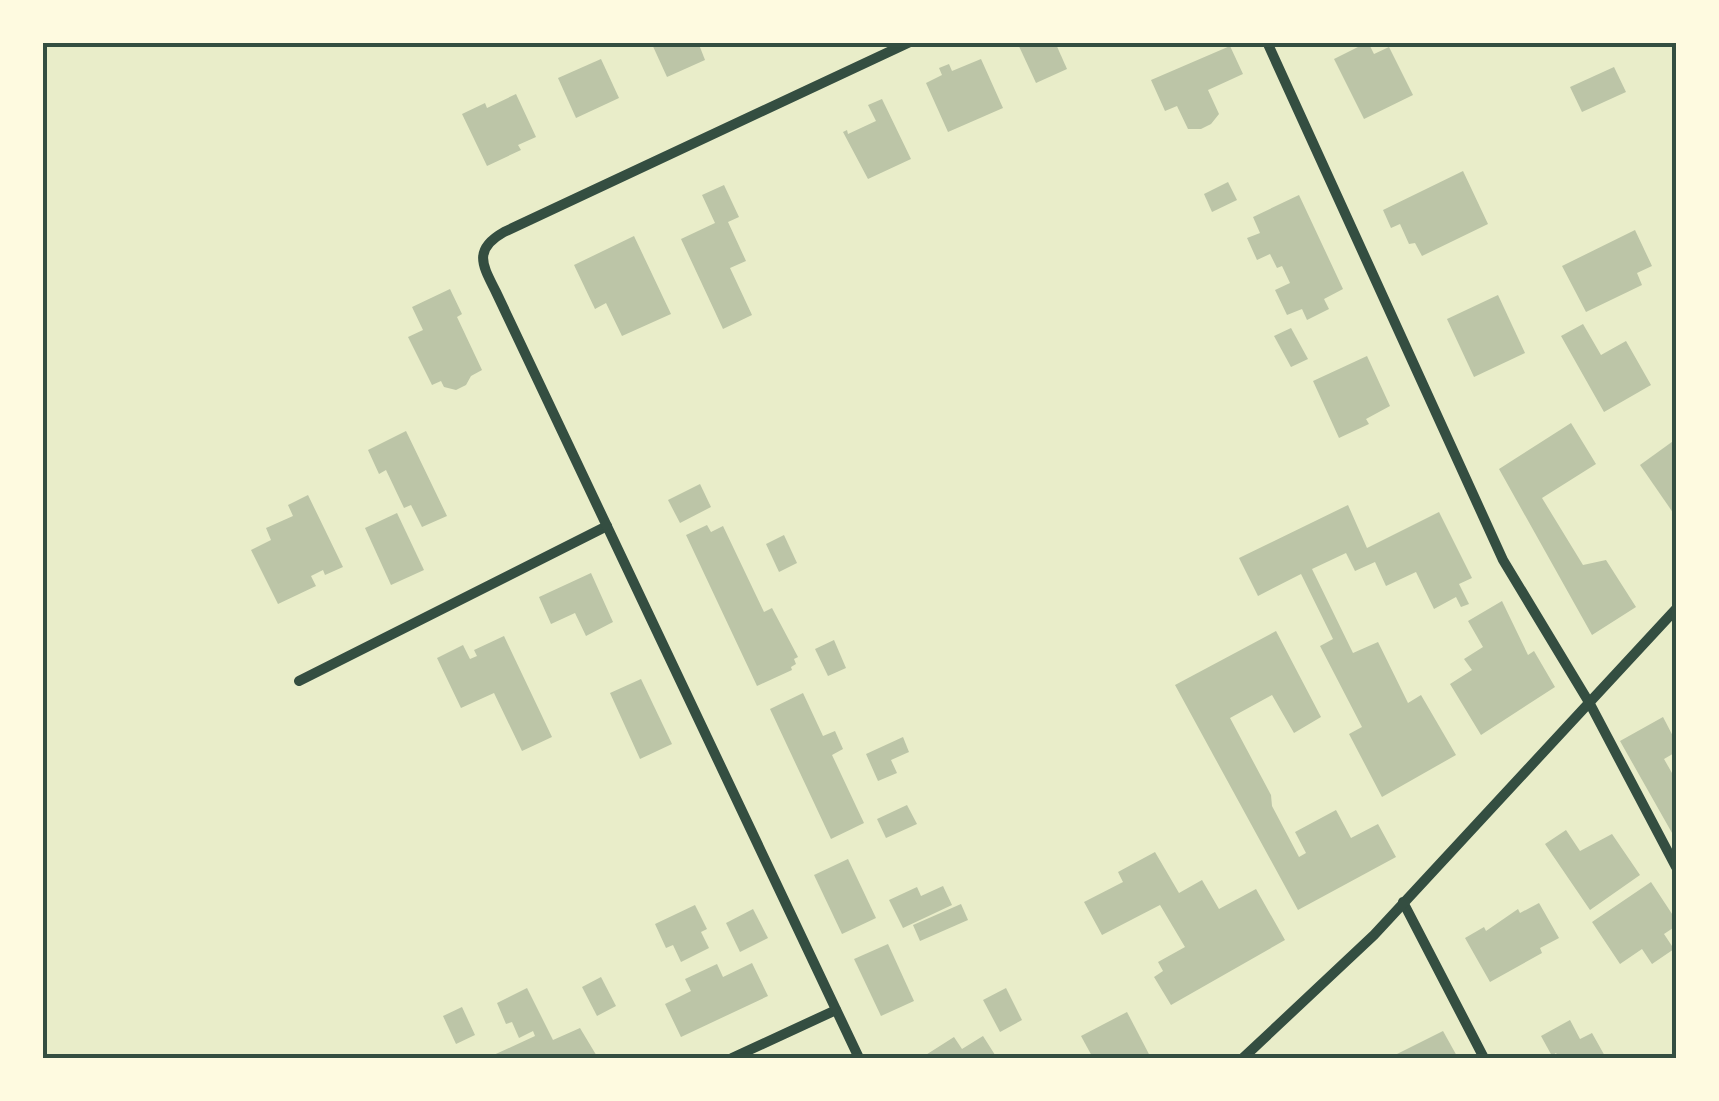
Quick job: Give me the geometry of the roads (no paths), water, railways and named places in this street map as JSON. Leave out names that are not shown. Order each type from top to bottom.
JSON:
[{"type":"street","points":[[859,1058],[491,282],[483,252],[491,240],[504,232],[910,42]]},
{"type":"street","points":[[1267,42],[1503,560],[1590,704],[1676,867]]},
{"type":"street","points":[[299,680],[607,526]]},
{"type":"street","points":[[1243,1058],[1374,936],[1676,609]]},
{"type":"street","points":[[1403,902],[1484,1058]]},
{"type":"street","points":[[732,1058],[836,1010]]}]
